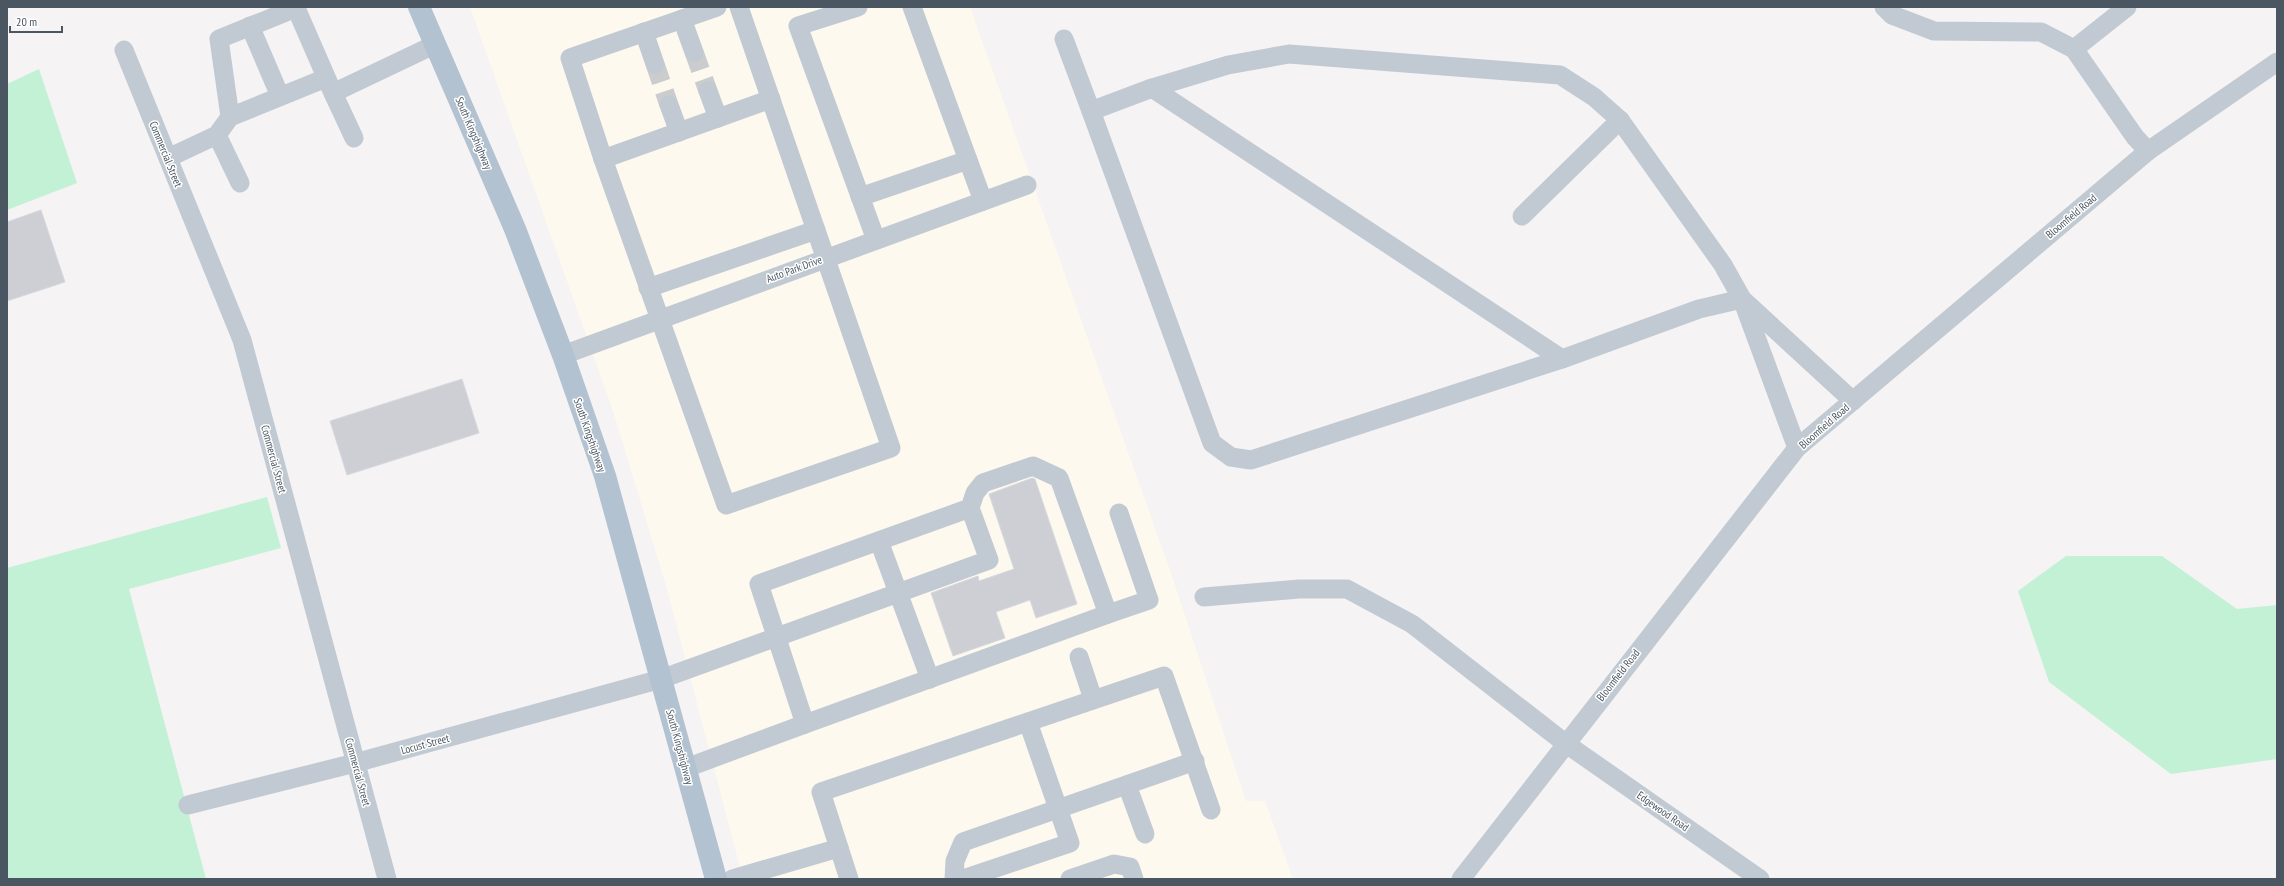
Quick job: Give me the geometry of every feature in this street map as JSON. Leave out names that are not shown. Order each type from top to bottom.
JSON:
[{"type":"main road","name":"South Kingshighway","points":[[420,7],[515,229],[563,355],[605,476],[716,879]]},
{"type":"street","points":[[717,7],[570,58],[603,159],[659,320],[726,505],[891,448],[739,7]]},
{"type":"street","points":[[858,7],[798,26],[876,240]]},
{"type":"street","points":[[912,7],[982,201]]},
{"type":"street","points":[[1884,7],[1892,15],[1934,31],[2041,32],[2074,49],[2135,137],[2148,150]]},
{"type":"street","points":[[2074,49],[2127,7]]},
{"type":"street","points":[[230,117],[219,39],[296,8],[329,85],[354,138]]},
{"type":"street","points":[[682,19],[694,52]]},
{"type":"street","points":[[250,26],[280,96]]},
{"type":"street","points":[[644,32],[655,64]]},
{"type":"street","points":[[1064,39],[1212,443],[1231,457],[1251,460],[1562,359],[1701,308],[1742,300]]},
{"type":"street","points":[[168,158],[217,135],[230,117],[280,96],[329,85],[436,44]]},
{"type":"street","name":"Commercial Street","points":[[124,50],[242,340],[387,879]]},
{"type":"street","points":[[1091,111],[1152,88],[1228,65],[1289,54],[1560,75],[1594,97],[1620,120],[1723,265],[1742,300],[1797,448]]},
{"type":"street","name":"Bloomfield Road","points":[[1461,879],[1565,743],[1797,448],[2148,150],[2277,62]]},
{"type":"street","points":[[1152,88],[1562,359]]},
{"type":"street","points":[[708,91],[718,118]]},
{"type":"street","points":[[603,159],[771,99]]},
{"type":"street","points":[[670,105],[679,132]]},
{"type":"street","points":[[1522,216],[1620,120]]},
{"type":"street","points":[[217,135],[240,183]]},
{"type":"street","points":[[860,197],[968,160]]},
{"type":"street","name":"Auto Park Drive","points":[[563,355],[826,257],[1027,185]]},
{"type":"street","points":[[648,288],[816,230]]},
{"type":"street","points":[[1742,300],[1853,401]]},
{"type":"street","points":[[804,724],[759,584],[970,508],[975,493],[983,484],[1033,466],[1059,478],[1108,614]]},
{"type":"street","name":"Locust Street","points":[[188,805],[355,763],[661,679],[989,560],[970,508]]},
{"type":"street","points":[[686,768],[1149,600],[1119,512]]},
{"type":"street","points":[[879,541],[930,679]]},
{"type":"street","name":"Edgewood Road","points":[[1204,597],[1299,589],[1347,589],[1412,624],[1565,743],[1760,879]]},
{"type":"street","points":[[1079,657],[1093,699]]},
{"type":"street","points":[[849,879],[821,792],[1164,676],[1211,810]]},
{"type":"street","points":[[963,879],[1070,843],[1028,722]]},
{"type":"street","points":[[954,879],[955,861],[963,842],[1195,761]]},
{"type":"street","points":[[1128,785],[1145,834]]},
{"type":"street","points":[[732,879],[838,848]]},
{"type":"street","points":[[1070,879],[1114,864],[1130,867],[1134,879]]},
{"type":"shaded area","points":[[470,7],[970,7],[1172,576],[1246,801],[1265,801],[1293,879],[743,879],[667,589],[614,414]]},
{"type":"green space","points":[[39,69],[77,183],[7,210],[7,84]]},
{"type":"green space","points":[[267,497],[281,548],[129,589],[206,879],[7,879],[7,568]]},
{"type":"green space","points":[[2066,556],[2162,556],[2237,609],[2277,605],[2277,759],[2171,774],[2049,682],[2018,591]]},
{"type":"building","points":[[41,210],[65,282],[7,301],[7,222]]},
{"type":"building","points":[[462,379],[479,433],[347,475],[330,421]]},
{"type":"building","points":[[1032,478],[1035,479],[1077,604],[1036,618],[1030,600],[996,612],[1005,638],[953,656],[931,593],[978,576],[979,581],[1014,569],[989,494]]},
{"type":"tunnel","points":[[694,52],[708,91]]},
{"type":"tunnel","points":[[655,64],[669,105]]}]
